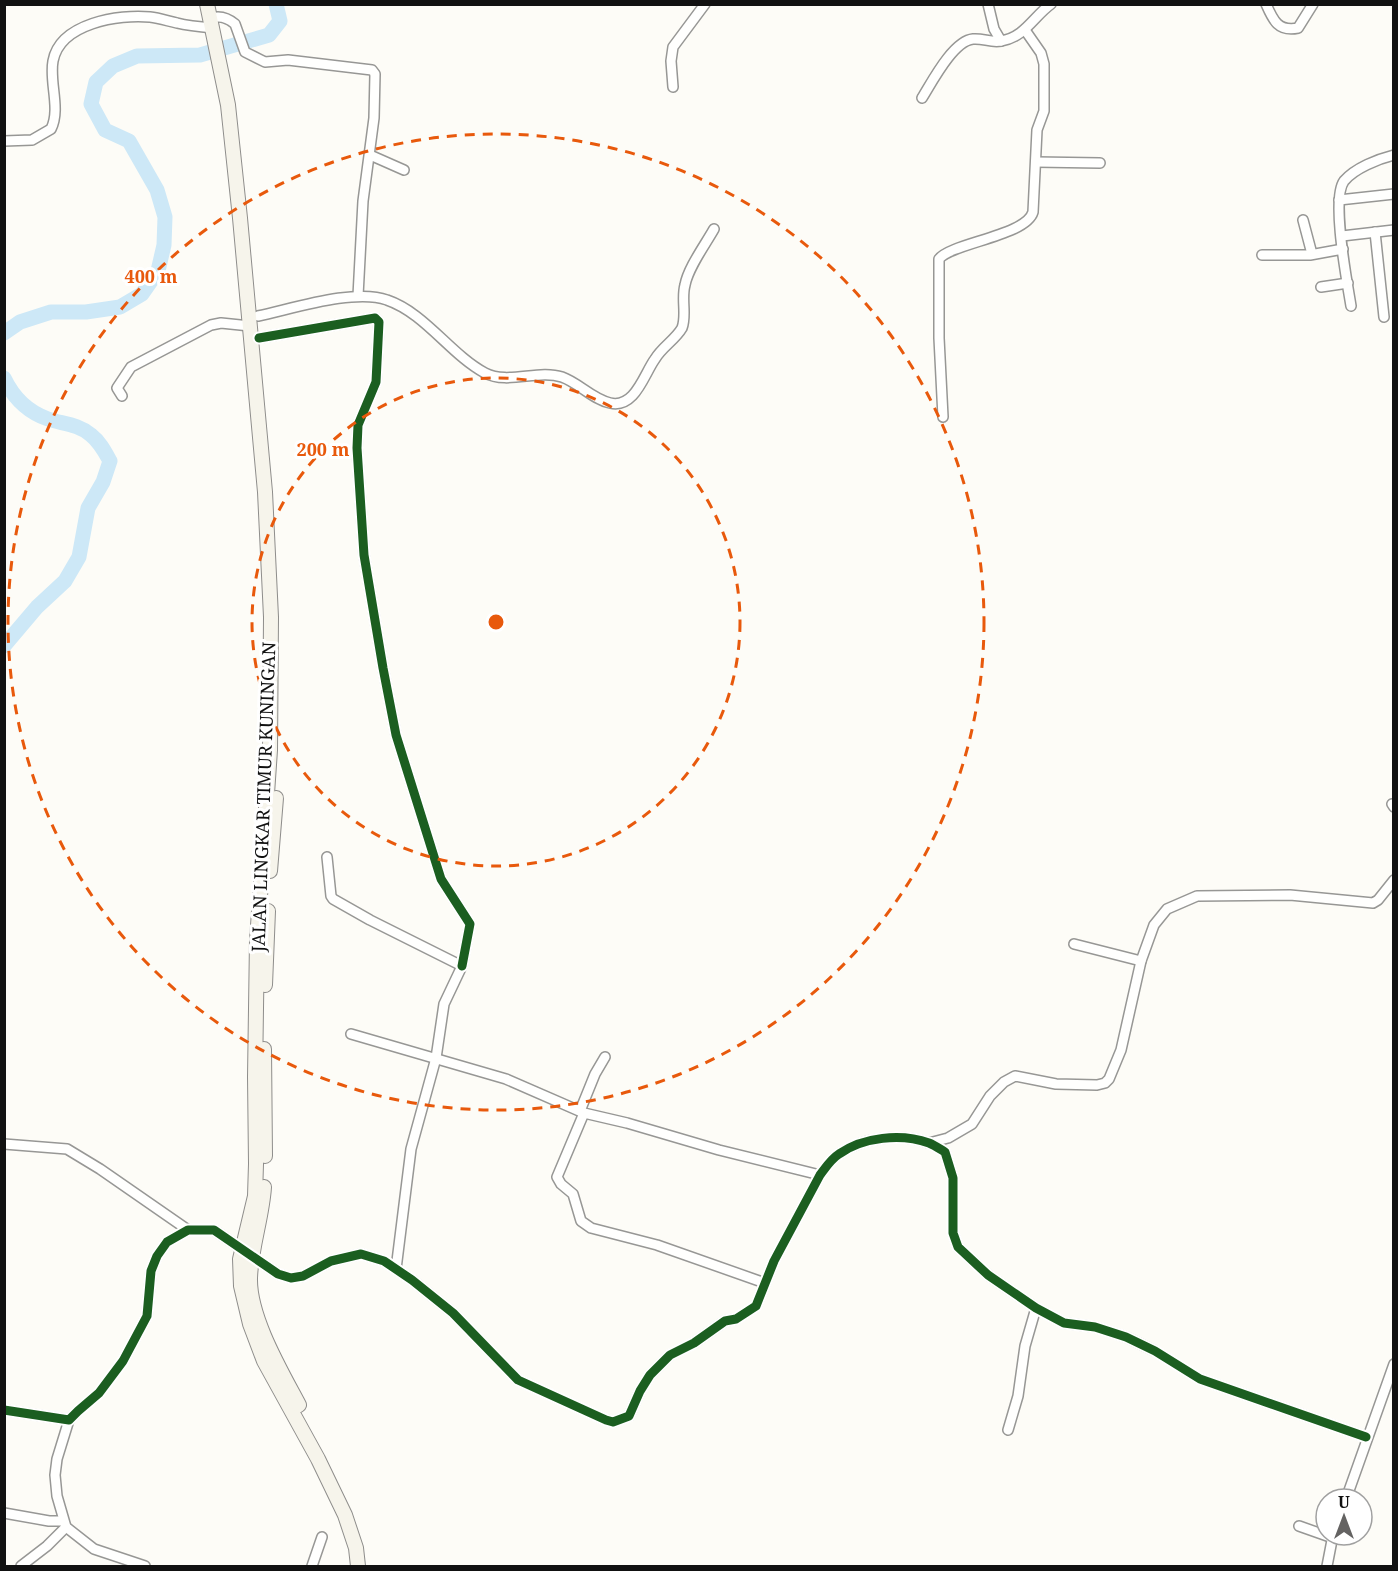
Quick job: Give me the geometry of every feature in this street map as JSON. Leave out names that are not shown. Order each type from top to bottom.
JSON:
[{"type":"main road","name":"JALAN LINGKAR TIMUR KUNINGAN","points":[[214,20],[224,64],[254,321],[271,617],[270,750],[257,940],[256,1164],[255,1196],[248,1253],[250,1277],[254,1306],[281,1372],[352,1509],[360,1530],[367,1566]]},
{"type":"main road","name":"JALAN LINGKAR TIMUR KUNINGAN","points":[[254,321],[260,338],[278,565],[280,662],[278,766],[268,902],[264,1018],[265,1162],[262,1208],[248,1253],[240,1269],[241,1286],[250,1324],[264,1361],[318,1459],[345,1515],[356,1548],[358,1566]]},
{"type":"street","points":[[673,87],[671,61],[673,47],[705,4]]},
{"type":"street","points":[[988,4],[994,29],[1001,41]]},
{"type":"street","points":[[922,98],[945,60],[961,45],[974,39],[992,42],[1011,39],[1025,30],[1041,11],[1051,4]]},
{"type":"street","points":[[1266,4],[1274,22],[1283,29],[1291,30],[1298,28],[1313,4]]},
{"type":"street","points":[[4,141],[32,140],[51,129],[55,117],[53,61],[62,42],[74,32],[108,19],[140,16],[185,25],[225,18],[236,24],[245,52],[265,62],[288,60],[372,70],[375,74],[374,118],[363,201],[358,296]]},
{"type":"street","points":[[943,417],[939,338],[939,259],[945,253],[991,238],[1031,217],[1037,130],[1044,111],[1044,64],[1041,53],[1025,30]]},
{"type":"street","points":[[370,155],[404,170]]},
{"type":"street","points":[[1351,306],[1343,249],[1339,200],[1341,187],[1350,176],[1376,160],[1394,155]]},
{"type":"street","points":[[1036,162],[1100,163]]},
{"type":"street","points":[[1339,200],[1394,194]]},
{"type":"street","points":[[1303,219],[1312,254]]},
{"type":"street","points":[[122,396],[117,388],[131,367],[211,325],[254,321],[358,296],[386,300],[405,309],[453,351],[487,374],[502,377],[554,376],[563,378],[609,403],[625,402],[636,392],[653,360],[682,328],[686,279],[714,229]]},
{"type":"street","points":[[1342,236],[1394,230]]},
{"type":"street","points":[[1375,232],[1384,317]]},
{"type":"street","points":[[1262,255],[1312,254],[1343,249]]},
{"type":"street","points":[[1321,287],[1348,283]]},
{"type":"street","points":[[260,338],[375,318],[379,322],[376,382],[359,420],[357,436],[364,555],[382,668],[396,735],[441,879],[470,924],[462,966],[444,1004],[436,1058],[411,1149],[396,1269]]},
{"type":"street","points":[[327,857],[333,898],[370,920],[462,966]]},
{"type":"street","points":[[929,1143],[948,1138],[972,1124],[990,1096],[1004,1082],[1015,1076],[1065,1085],[1105,1083],[1109,1079],[1121,1050],[1141,961],[1158,919],[1167,909],[1197,896],[1290,894],[1328,897],[1366,904],[1378,900],[1394,880]]},
{"type":"street","points":[[1074,944],[1141,961]]},
{"type":"street","points":[[351,1034],[506,1078],[582,1112],[820,1175]]},
{"type":"street","points":[[605,1057],[596,1074],[556,1178],[573,1194],[581,1221],[591,1228],[657,1245],[765,1283]]},
{"type":"street","points":[[64,1524],[57,1496],[56,1475],[57,1459],[69,1420],[99,1393],[123,1361],[147,1316],[152,1271],[157,1256],[167,1242],[188,1230],[214,1230],[278,1274],[291,1278],[303,1276],[331,1261],[361,1254],[384,1261],[453,1313],[518,1380],[613,1422],[629,1416],[640,1391],[670,1355],[694,1343],[725,1321],[736,1319],[756,1306],[774,1261],[820,1175],[839,1153],[882,1138],[902,1138],[929,1143],[945,1152],[953,1178],[953,1233],[958,1247],[988,1275],[1036,1308],[1064,1323],[1095,1327],[1126,1336],[1200,1379],[1366,1437]]},
{"type":"street","points":[[4,1144],[67,1149],[188,1230]]},
{"type":"street","points":[[1008,1430],[1018,1396],[1025,1346],[1036,1308]]},
{"type":"street","points":[[1350,1487],[1394,1364]]},
{"type":"street","points":[[4,1410],[69,1420]]},
{"type":"street","points":[[4,1513],[64,1524],[94,1549],[145,1566]]},
{"type":"street","points":[[21,1566],[47,1546],[64,1524]]},
{"type":"street","points":[[1299,1526],[1314,1530]]},
{"type":"street","points":[[312,1566],[322,1537]]},
{"type":"street","points":[[1327,1566],[1331,1547]]},
{"type":"waterway","points":[[4,333],[20,322],[51,312],[86,312],[120,307],[142,294],[158,271],[164,245],[165,217],[157,190],[129,141],[105,130],[91,104],[96,82],[113,66],[137,56],[200,55],[269,35],[280,21],[276,4]]},
{"type":"waterway","points":[[4,378],[12,391],[28,408],[48,419],[86,431],[100,444],[110,461],[103,482],[88,508],[79,557],[65,581],[37,607],[4,646]]},
{"type":"cycle path","points":[[259,338],[375,318],[379,322],[376,382],[358,425],[357,448],[364,555],[396,735],[441,879],[470,924],[462,966]]},
{"type":"cycle path","points":[[4,1410],[69,1420],[99,1393],[123,1361],[147,1316],[151,1271],[157,1256],[167,1242],[188,1230],[214,1230],[278,1274],[291,1278],[303,1276],[331,1261],[361,1254],[384,1261],[453,1313],[518,1380],[613,1422],[629,1416],[650,1375],[670,1355],[694,1343],[725,1321],[736,1319],[756,1306],[774,1261],[820,1175],[831,1161],[849,1148],[871,1140],[906,1138],[929,1143],[945,1152],[953,1178],[953,1233],[958,1247],[988,1275],[1036,1308],[1064,1323],[1095,1327],[1126,1337],[1155,1351],[1200,1379],[1366,1437]]}]
